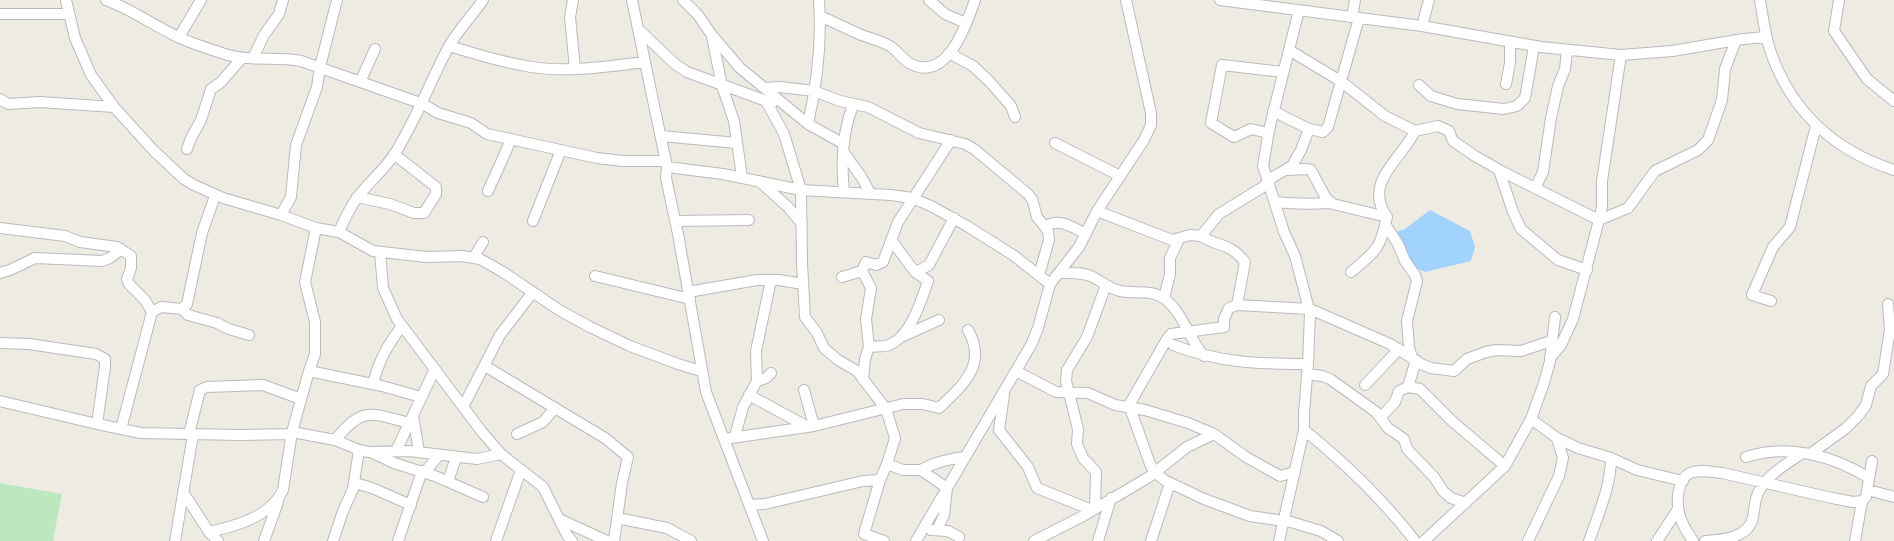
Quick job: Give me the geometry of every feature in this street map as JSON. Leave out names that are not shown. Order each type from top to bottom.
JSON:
[{"type":"street","points":[[66,0],[75,38],[88,68],[114,107],[154,151],[184,179],[215,196],[281,215],[316,228],[339,232],[366,247],[380,252],[426,257],[474,257],[503,272],[573,317],[630,346],[701,371]]},
{"type":"street","points":[[106,0],[135,13],[179,37],[242,58],[290,58],[320,67],[423,104],[438,113],[471,122],[487,134],[597,158],[666,164],[742,177],[801,190],[870,193],[912,198],[954,218],[1007,251],[1050,284]]},
{"type":"street","points":[[179,37],[200,0]]},
{"type":"street","points":[[253,58],[264,35],[279,14],[282,0]]},
{"type":"street","points":[[281,215],[291,197],[296,145],[318,88],[320,67],[338,0]]},
{"type":"street","points":[[339,232],[357,197],[383,171],[394,154],[423,104],[450,46],[462,26],[483,0]]},
{"type":"street","points":[[573,0],[570,18],[575,69]]},
{"type":"street","points":[[632,0],[666,164],[666,178],[706,392],[730,438],[763,541]]},
{"type":"street","points":[[683,0],[698,14],[711,34],[740,68],[808,124],[844,148],[870,193]]},
{"type":"street","points":[[808,124],[821,35],[819,0]]},
{"type":"street","points":[[929,0],[945,14],[966,24]]},
{"type":"street","points":[[820,16],[889,45],[909,64],[917,67],[934,67],[944,61],[949,53],[966,24],[975,0]]},
{"type":"street","points":[[918,537],[1031,345],[1038,328],[1050,284],[1075,254],[1098,211],[1144,140],[1152,124],[1126,0]]},
{"type":"street","points":[[1220,0],[1279,4],[1299,10],[1422,26],[1534,46],[1621,56],[1672,51],[1766,37]]},
{"type":"street","points":[[1274,112],[1309,129],[1323,132],[1328,127],[1342,82],[1356,17],[1354,0]]},
{"type":"street","points":[[1422,26],[1429,0]]},
{"type":"street","points":[[1760,0],[1766,37],[1779,72],[1793,97],[1816,126],[1837,142],[1870,162],[1894,170]]},
{"type":"street","points":[[1838,0],[1834,31],[1867,79],[1894,101]]},
{"type":"street","points":[[1280,541],[1304,430],[1310,309],[1295,256],[1284,232],[1263,166],[1268,133],[1299,10]]},
{"type":"street","points":[[0,14],[70,14]]},
{"type":"street","points":[[638,29],[675,64],[687,72],[792,110]]},
{"type":"street","points":[[711,34],[722,86],[732,115],[742,177]]},
{"type":"street","points":[[1289,50],[1342,82],[1385,116],[1415,131],[1438,126],[1449,131],[1453,141],[1499,170],[1599,220],[1628,208],[1655,171],[1698,150],[1708,140],[1722,100],[1725,69],[1736,40]]},
{"type":"street","points":[[1506,84],[1510,63],[1510,42]]},
{"type":"street","points":[[450,46],[521,66],[575,69],[645,62]]},
{"type":"street","points":[[1419,85],[1430,96],[1457,104],[1504,109],[1517,106],[1525,98],[1534,46]]},
{"type":"street","points":[[360,82],[375,49]]},
{"type":"street","points":[[1535,188],[1543,172],[1551,118],[1558,86],[1565,69],[1567,50]]},
{"type":"street","points":[[949,53],[973,66],[986,78],[1012,106],[1015,117]]},
{"type":"street","points":[[1550,358],[1561,346],[1573,319],[1599,220],[1602,206],[1602,181],[1621,56]]},
{"type":"street","points":[[187,148],[188,142],[201,120],[212,90],[242,58]]},
{"type":"street","points":[[1268,133],[1251,129],[1234,137],[1211,124],[1222,64],[1283,72]]},
{"type":"street","points":[[765,88],[780,87],[814,91],[853,105],[868,107],[919,133],[951,140],[974,149],[1032,199],[1037,217],[1048,231],[1049,240],[1039,275]]},
{"type":"street","points":[[0,100],[8,104],[40,102],[114,107]]},
{"type":"street","points":[[766,101],[784,134],[801,190],[805,317],[817,333],[824,348],[838,360],[857,371],[886,409],[895,438],[864,534],[884,541]]},
{"type":"street","points":[[844,192],[844,148],[848,118],[853,105]]},
{"type":"street","points":[[1771,302],[1752,295],[1773,247],[1790,227],[1816,126]]},
{"type":"street","points":[[1201,236],[1219,214],[1242,202],[1273,176],[1292,166],[1297,160],[1309,129]]},
{"type":"street","points":[[1408,387],[1414,359],[1409,348],[1407,320],[1417,281],[1386,221],[1382,210],[1380,191],[1391,163],[1410,144],[1415,131]]},
{"type":"street","points":[[660,136],[737,143]]},
{"type":"street","points":[[488,191],[496,172],[503,162],[511,139]]},
{"type":"street","points":[[842,277],[862,271],[866,262],[876,265],[884,262],[898,222],[951,140]]},
{"type":"street","points":[[1055,143],[1120,176]]},
{"type":"street","points":[[533,221],[561,150]]},
{"type":"street","points":[[357,197],[390,204],[414,213],[424,213],[436,194],[436,188],[394,154]]},
{"type":"street","points":[[1287,170],[1310,170],[1330,202]]},
{"type":"street","points":[[1499,170],[1513,212],[1521,229],[1558,260],[1587,270]]},
{"type":"street","points":[[757,180],[788,206],[802,224]]},
{"type":"street","points":[[182,309],[187,304],[202,233],[215,196]]},
{"type":"street","points":[[1275,202],[1292,204],[1296,202],[1330,202],[1386,221]]},
{"type":"street","points":[[1098,211],[1172,240],[1190,235],[1201,236],[1228,246],[1238,252],[1245,262],[1237,305]]},
{"type":"street","points":[[916,272],[929,265],[954,218]]},
{"type":"street","points":[[675,220],[749,220]]},
{"type":"street","points":[[1351,272],[1376,251],[1386,221]]},
{"type":"street","points":[[1045,227],[1050,223],[1057,222],[1086,234]]},
{"type":"street","points":[[0,228],[65,236],[80,242],[109,245],[117,247],[131,256],[131,268],[127,279],[129,284],[145,300],[152,312],[121,429]]},
{"type":"street","points":[[264,541],[286,480],[292,433],[308,371],[315,354],[315,322],[305,282],[316,228]]},
{"type":"street","points":[[1164,298],[1170,274],[1170,258],[1179,239]]},
{"type":"street","points":[[892,241],[916,272],[928,281],[914,317],[900,338]]},
{"type":"street","points":[[474,257],[483,242]]},
{"type":"street","points":[[0,273],[35,258],[102,261],[110,258],[120,249]]},
{"type":"street","points":[[380,252],[380,273],[383,288],[389,305],[402,326],[501,454],[544,487],[569,539]]},
{"type":"street","points":[[862,271],[871,288],[866,319],[869,347],[863,380]]},
{"type":"street","points":[[1059,273],[1076,273],[1091,276],[1117,291],[1141,291],[1164,298],[1173,308],[1204,356]]},
{"type":"street","points":[[596,276],[689,296],[727,284],[771,280],[803,284]]},
{"type":"street","points":[[730,438],[743,407],[757,381],[756,351],[771,280]]},
{"type":"street","points":[[1093,510],[1096,472],[1083,458],[1077,444],[1078,430],[1066,381],[1068,370],[1087,337],[1106,285]]},
{"type":"street","points":[[463,406],[500,336],[533,292]]},
{"type":"street","points":[[1705,541],[1742,534],[1749,528],[1753,518],[1756,498],[1765,482],[1845,430],[1866,405],[1871,386],[1883,374],[1892,330],[1888,304]]},
{"type":"street","points":[[1338,541],[1321,531],[1285,520],[1250,516],[1204,499],[1170,483],[1155,473],[1144,450],[1129,405],[1166,338],[1171,334],[1224,327],[1224,319],[1229,308],[1237,305],[1310,309],[1375,337],[1431,368],[1454,371],[1467,359],[1486,352],[1496,350],[1521,352],[1551,341]]},
{"type":"street","points":[[152,312],[161,307],[182,309],[188,315],[249,335]]},
{"type":"street","points":[[1424,541],[1505,466],[1531,419],[1544,383],[1550,358],[1554,317]]},
{"type":"street","points":[[869,347],[889,345],[940,320]]},
{"type":"street","points":[[373,384],[387,345],[402,326]]},
{"type":"street","points":[[730,438],[811,426],[914,403],[939,408],[966,381],[972,372],[974,347],[968,330]]},
{"type":"street","points":[[0,343],[38,346],[102,356],[105,360],[105,367],[97,424]]},
{"type":"street","points":[[1173,345],[1204,356],[1246,363],[1308,369],[1330,379],[1376,412],[1388,428],[1404,440],[1407,449],[1434,477],[1443,491],[1451,498],[1466,503]]},
{"type":"street","points":[[1365,385],[1399,350]]},
{"type":"street","points":[[485,366],[605,438],[628,456],[614,541]]},
{"type":"street","points":[[396,451],[436,368]]},
{"type":"street","points":[[308,371],[373,384],[421,397]]},
{"type":"street","points":[[1016,371],[1056,392],[1088,393],[1115,405],[1188,423],[1214,434],[1246,457],[1280,476],[1295,472]]},
{"type":"street","points":[[757,381],[766,378],[771,373]]},
{"type":"street","points":[[175,541],[191,434],[200,390],[207,386],[263,385],[301,399]]},
{"type":"street","points":[[1381,417],[1395,402],[1399,391],[1408,387],[1420,389],[1453,422],[1505,466]]},
{"type":"street","points":[[804,390],[811,426]]},
{"type":"street","points":[[1004,391],[999,430],[1028,467],[1037,488],[1093,510]]},
{"type":"street","points":[[749,395],[811,426]]},
{"type":"street","points":[[0,400],[141,433],[292,433],[335,440],[448,481],[483,497]]},
{"type":"street","points":[[517,434],[543,422],[554,408]]},
{"type":"street","points":[[335,440],[346,426],[356,418],[364,415],[378,414],[411,419]]},
{"type":"street","points":[[411,419],[419,452]]},
{"type":"street","points":[[1531,419],[1557,438],[1578,448],[1611,458],[1637,470],[1682,481]]},
{"type":"street","points":[[1304,430],[1351,472],[1415,541]]},
{"type":"street","points":[[1034,541],[1093,510],[1155,473],[1187,447],[1214,434]]},
{"type":"street","points":[[1528,541],[1559,476],[1563,458],[1557,438]]},
{"type":"street","points":[[1563,458],[1578,448]]},
{"type":"street","points":[[364,451],[419,452],[456,458],[477,459],[501,454]]},
{"type":"street","points":[[333,541],[355,483],[364,451]]},
{"type":"street","points":[[1746,457],[1767,452],[1806,454],[1830,458],[1869,478]]},
{"type":"street","points":[[398,541],[423,472],[438,455]]},
{"type":"street","points":[[887,464],[903,470],[921,470],[929,465],[948,459],[965,457]]},
{"type":"street","points":[[448,481],[456,458]]},
{"type":"street","points":[[1589,541],[1606,487],[1611,467],[1611,458]]},
{"type":"street","points":[[1693,541],[1685,528],[1678,509],[1678,498],[1682,481],[1691,473],[1704,470],[1853,502],[1862,501],[1866,498],[1872,461]]},
{"type":"street","points":[[496,541],[521,470]]},
{"type":"street","points":[[921,470],[947,488]]},
{"type":"street","points":[[750,505],[765,504],[863,481],[880,480]]},
{"type":"street","points":[[355,483],[372,488],[411,505]]},
{"type":"street","points":[[1151,541],[1170,483]]},
{"type":"street","points":[[937,530],[944,515],[947,488]]},
{"type":"street","points":[[1868,490],[1894,497]]},
{"type":"street","points":[[183,492],[209,532],[218,541]]},
{"type":"street","points":[[209,532],[237,526],[260,514],[279,498]]},
{"type":"street","points":[[1098,541],[1111,498]]},
{"type":"street","points":[[1855,541],[1862,501]]},
{"type":"street","points":[[1657,541],[1678,509]]},
{"type":"street","points":[[617,518],[667,528],[691,541]]},
{"type":"street","points":[[559,519],[607,541]]},
{"type":"street","points":[[918,537],[937,530],[948,531],[959,537]]},
{"type":"green space","points":[[0,483],[62,494],[53,541],[0,541]]},
{"type":"water","points":[[1430,210],[1470,231],[1475,247],[1471,261],[1425,272],[1410,265],[1396,232],[1405,229]]}]
